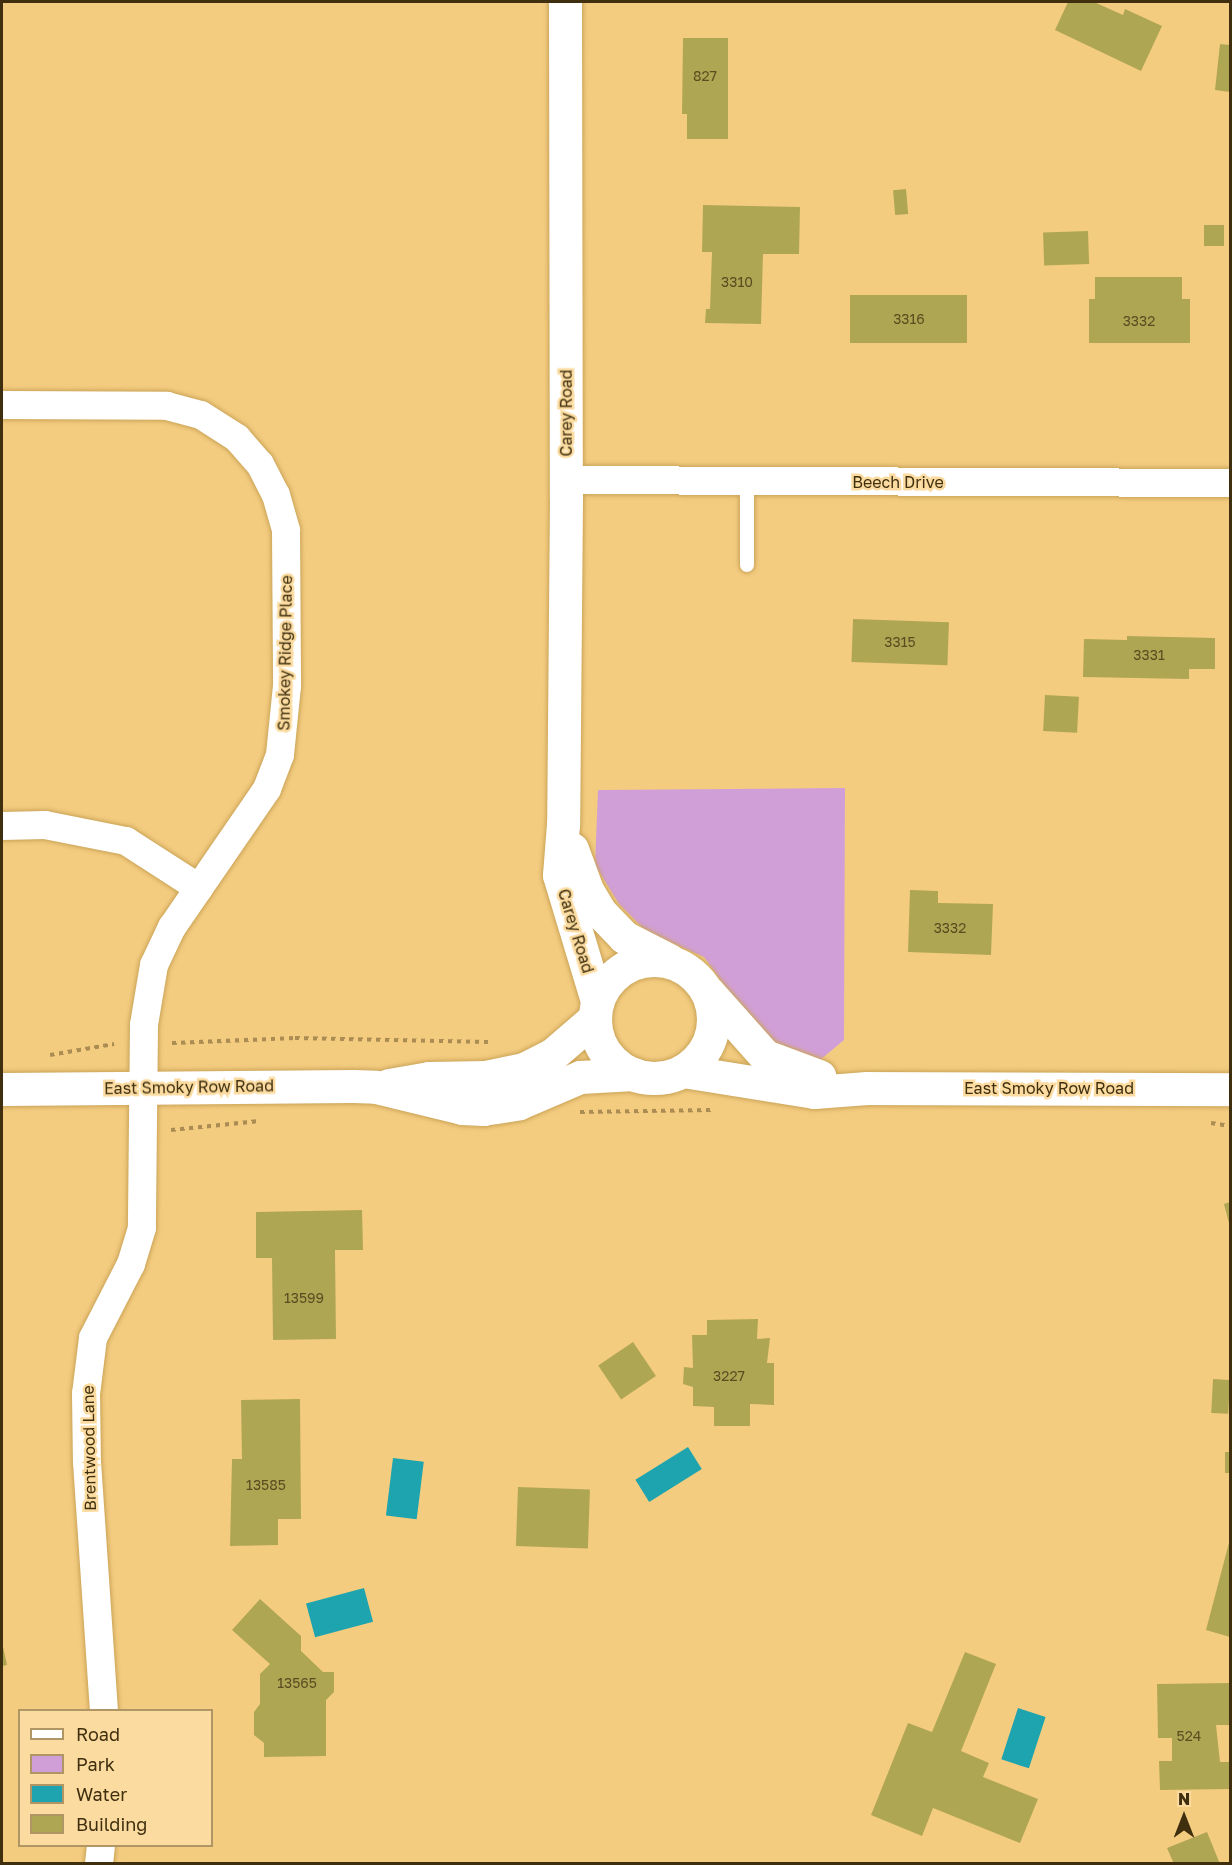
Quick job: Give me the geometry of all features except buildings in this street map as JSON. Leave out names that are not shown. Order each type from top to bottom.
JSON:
[{"type":"street","name":"Carey Road","points":[[565,2],[566,480],[563,824],[559,875],[596,1010]]},
{"type":"street","name":"Smokey Ridge Place","points":[[2,405],[167,406],[201,415],[237,438],[260,464],[276,495],[286,531],[285,732],[267,789],[172,927],[149,981],[144,1025],[143,1088]]},
{"type":"street","name":"Beech Drive","points":[[566,480],[1230,483]]},
{"type":"street","name":"Carey Road","points":[[563,824],[586,890],[601,913],[634,943],[678,964]]},
{"type":"street","points":[[2,826],[45,825],[126,841],[199,888]]},
{"type":"street","points":[[646,960],[678,964],[706,990],[714,1020],[712,1035],[705,1050],[683,1071],[659,1078],[634,1074],[610,1058],[597,1033],[596,1010],[604,986],[630,965],[646,960]]},
{"type":"street","name":"East Smoky Row Road","points":[[706,990],[765,1056],[794,1069],[867,1088]]},
{"type":"street","name":"East Smoky Row Road","points":[[2,1089],[376,1087],[429,1078],[486,1077],[524,1069],[552,1055],[596,1010]]},
{"type":"street","name":"East Smoky Row Road","points":[[683,1071],[814,1092],[867,1088],[1230,1089]]},
{"type":"street","name":"East Smoky Row Road","points":[[376,1087],[444,1105],[483,1109],[519,1103],[580,1077],[634,1074]]},
{"type":"street","name":"Brentwood Lane","points":[[104,1709],[86,1394],[93,1338],[140,1244],[144,1197],[143,1088]]},
{"type":"street","points":[[99,1863],[101,1847]]},
{"type":"lane","points":[[747,481],[747,565]]},
{"type":"path","points":[[175,1042],[295,1038],[498,1040]]},
{"type":"path","points":[[43,1056],[109,1044]]},
{"type":"green space","points":[[845,788],[844,1040],[814,1065],[778,1049],[747,1017],[704,957],[647,932],[619,904],[595,865],[598,790]]},
{"type":"water","points":[[688,1447],[702,1469],[649,1502],[635,1480]]},
{"type":"water","points":[[393,1458],[424,1462],[417,1519],[386,1516]]},
{"type":"water","points":[[364,1588],[373,1622],[315,1637],[306,1604]]},
{"type":"water","points":[[1018,1708],[1046,1717],[1029,1768],[1001,1759]]}]
